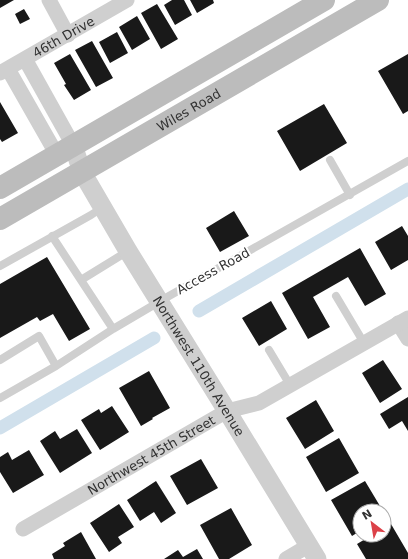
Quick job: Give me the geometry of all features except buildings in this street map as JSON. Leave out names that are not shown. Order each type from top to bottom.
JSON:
[{"type":"main road","points":[[0,188],[324,0]]},
{"type":"main road","name":"Wiles Road","points":[[0,219],[378,0]]},
{"type":"street","points":[[49,0],[68,34]]},
{"type":"street","name":"46th Drive","points":[[4,71],[128,0]]},
{"type":"street","points":[[25,59],[65,150]]},
{"type":"street","points":[[4,71],[65,150]]},
{"type":"street","name":"Northwest 110th Avenue","points":[[65,150],[82,172],[103,206],[128,251],[313,552]]},
{"type":"street","points":[[403,320],[408,339]]},
{"type":"street","name":"Northwest 45th Street","points":[[23,529],[227,411],[259,403],[403,320]]},
{"type":"street","points":[[286,559],[313,552]]},
{"type":"lane","points":[[330,160],[350,195]]},
{"type":"lane","name":"Access Road","points":[[0,398],[56,366],[112,329],[408,161]]},
{"type":"lane","points":[[0,266],[91,215],[103,206]]},
{"type":"lane","points":[[52,236],[112,329]]},
{"type":"lane","points":[[81,280],[128,251]]},
{"type":"lane","points":[[336,296],[364,343]]},
{"type":"lane","points":[[0,360],[39,336],[56,366]]},
{"type":"lane","points":[[269,350],[290,385]]},
{"type":"waterway","points":[[199,311],[408,189]]},
{"type":"waterway","points":[[0,428],[154,338]]}]
